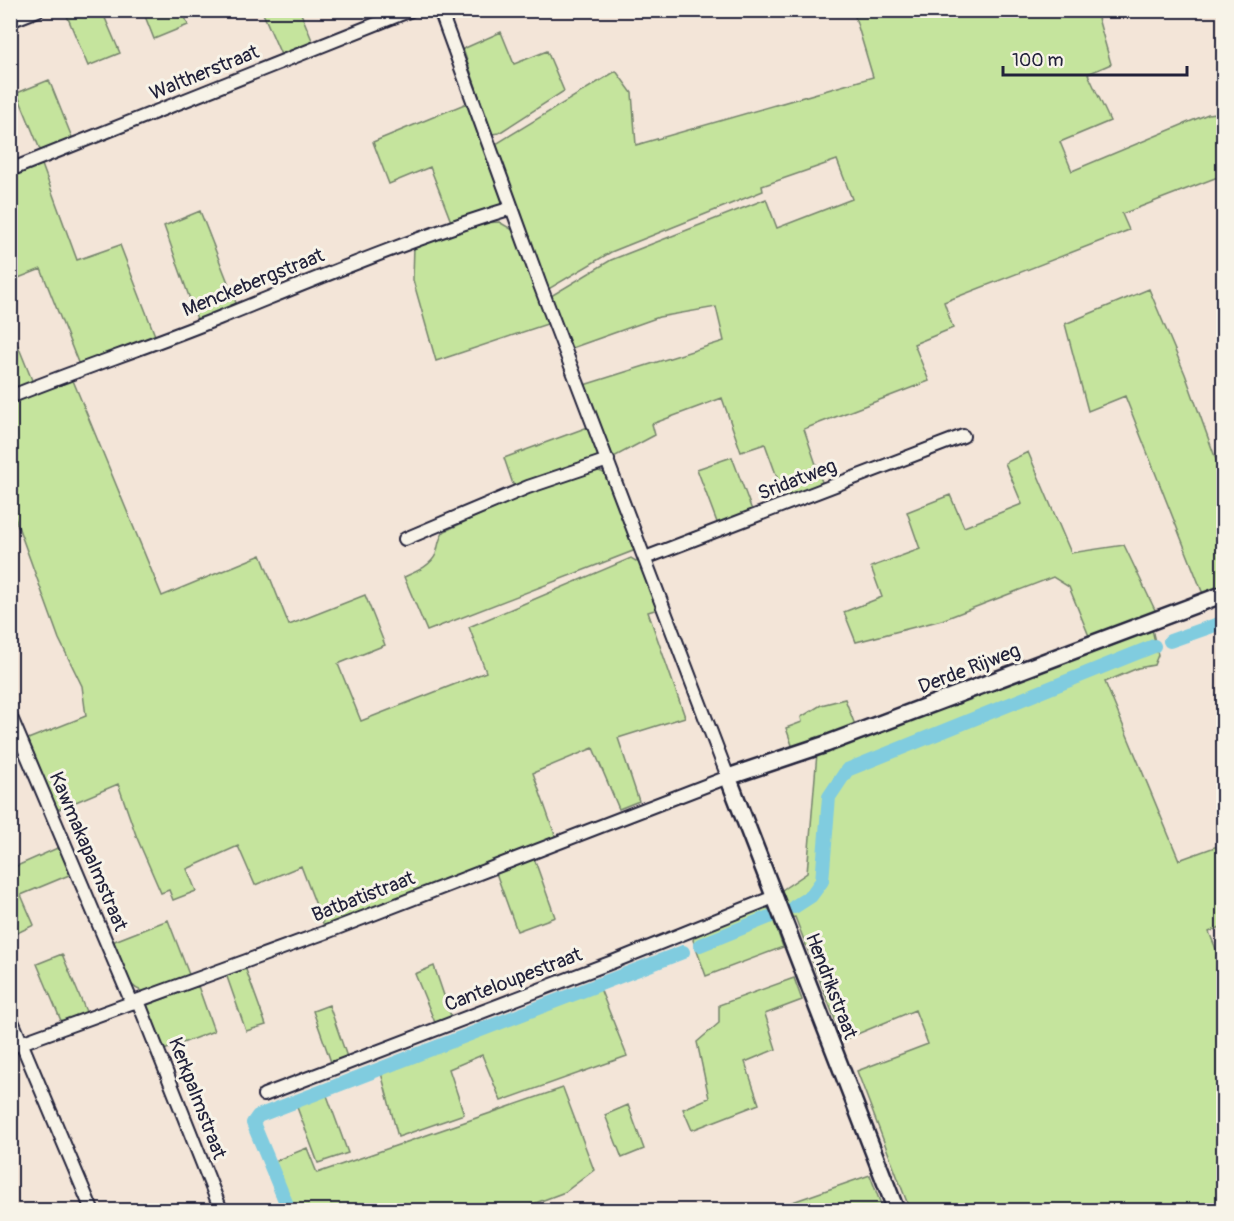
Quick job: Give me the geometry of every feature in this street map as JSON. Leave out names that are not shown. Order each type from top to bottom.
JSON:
[{"type":"street","points":[[10,21],[38,10]]},
{"type":"street","name":"Waltherstraat","points":[[10,170],[411,10]]},
{"type":"street","points":[[441,10],[512,208],[728,777]]},
{"type":"street","name":"Menckebergstraat","points":[[10,397],[217,319],[339,269],[471,220],[512,208]]},
{"type":"street","name":"Sridatweg","points":[[645,558],[963,436]]},
{"type":"street","points":[[405,539],[528,487],[608,460]]},
{"type":"street","name":"Derde Rijweg","points":[[728,777],[826,744],[1224,594]]},
{"type":"street","name":"Kawmakapalmstraat","points":[[10,715],[135,1002]]},
{"type":"street","name":"Hendrikstraat","points":[[728,777],[896,1210]]},
{"type":"street","name":"Batbatistraat","points":[[10,1047],[330,931],[728,777]]},
{"type":"street","name":"Canteloupestraat","points":[[264,1095],[615,961],[774,897]]},
{"type":"street","name":"Kerkpalmstraat","points":[[135,1002],[221,1210]]},
{"type":"street","points":[[10,1016],[92,1210]]},
{"type":"green space","points":[[853,10],[1096,11],[1111,64],[1088,74],[1110,121],[1060,142],[1072,171],[1208,114],[1224,112],[1223,175],[1122,214],[1129,230],[944,302],[953,328],[914,344],[929,381],[804,429],[823,485],[785,499],[765,444],[741,452],[722,398],[652,424],[655,435],[612,458],[584,385],[724,341],[716,307],[659,317],[569,349],[550,300],[551,296],[611,260],[766,199],[777,228],[852,199],[837,160],[762,186],[763,191],[611,252],[547,290],[518,213],[496,144],[616,71],[632,93],[636,145],[873,77]]},
{"type":"green space","points":[[65,11],[102,11],[120,53],[88,66]]},
{"type":"green space","points":[[143,11],[183,11],[188,25],[154,39]]},
{"type":"green space","points":[[262,11],[300,11],[314,45],[282,57]]},
{"type":"green space","points":[[501,32],[514,64],[547,51],[564,91],[499,133],[492,134],[463,49]]},
{"type":"green space","points":[[49,80],[73,140],[41,152],[17,93]]},
{"type":"green space","points":[[467,103],[503,201],[502,209],[452,224],[430,167],[389,184],[373,142]]},
{"type":"green space","points":[[41,162],[77,260],[120,245],[156,338],[79,365],[41,269],[11,281],[11,174]]},
{"type":"green space","points":[[200,211],[238,308],[198,322],[164,226]]},
{"type":"green space","points":[[499,222],[513,230],[550,323],[436,361],[413,280],[414,245],[482,223]]},
{"type":"green space","points":[[1149,289],[1185,374],[1223,479],[1223,586],[1203,594],[1125,396],[1088,411],[1065,324]]},
{"type":"green space","points":[[10,326],[34,385],[10,394]]},
{"type":"green space","points":[[72,378],[162,596],[261,555],[289,625],[365,595],[385,645],[338,664],[361,721],[486,672],[469,627],[631,558],[641,564],[658,609],[648,612],[685,717],[618,738],[639,801],[619,809],[593,748],[533,773],[556,838],[324,926],[301,866],[255,885],[238,846],[187,869],[196,891],[173,900],[169,890],[161,893],[137,838],[118,784],[57,810],[28,739],[86,716],[82,686],[59,639],[11,507],[11,404]]},
{"type":"green space","points":[[588,427],[601,460],[515,490],[504,458]]},
{"type":"green space","points":[[1028,452],[1071,553],[1124,545],[1156,612],[1089,636],[1069,587],[1053,577],[942,620],[856,642],[844,612],[882,597],[871,567],[920,549],[907,512],[950,495],[964,527],[1022,504],[1005,463]]},
{"type":"green space","points":[[732,457],[753,513],[718,525],[697,469]]},
{"type":"green space","points":[[599,471],[606,474],[636,548],[633,551],[427,631],[404,577],[422,568],[434,558],[445,531],[540,489]]},
{"type":"green space","points":[[1152,629],[1158,655],[1154,665],[1138,668],[1105,682],[1179,860],[1223,844],[1223,926],[1209,932],[1223,966],[1223,1210],[910,1210],[857,1071],[928,1044],[915,1010],[843,1040],[795,917],[789,918],[779,892],[807,873],[817,753]]},
{"type":"green space","points":[[845,699],[855,725],[793,748],[786,728],[802,722],[801,717],[821,705]]},
{"type":"green space","points":[[62,846],[74,873],[21,895],[34,925],[11,936],[10,869]]},
{"type":"green space","points":[[534,858],[555,917],[517,931],[496,873]]},
{"type":"green space","points":[[764,906],[770,910],[783,947],[706,976],[693,940],[697,932]]},
{"type":"green space","points":[[168,920],[190,977],[147,992],[139,990],[133,986],[124,973],[112,942]]},
{"type":"green space","points":[[62,954],[87,1014],[62,1023],[37,964]]},
{"type":"green space","points":[[434,966],[452,1019],[436,1025],[415,974]]},
{"type":"green space","points":[[245,967],[266,1025],[246,1031],[226,974]]},
{"type":"green space","points":[[794,978],[802,1000],[765,1014],[776,1049],[745,1062],[759,1104],[692,1130],[683,1109],[709,1098],[697,1042],[719,1023],[719,1005]]},
{"type":"green space","points":[[198,986],[214,1031],[164,1050],[147,1005]]},
{"type":"green space","points":[[599,986],[627,1056],[501,1101],[482,1055],[449,1069],[464,1114],[398,1137],[380,1069]]},
{"type":"green space","points":[[329,1005],[347,1057],[331,1062],[313,1011]]},
{"type":"green space","points":[[563,1088],[594,1170],[565,1192],[517,1210],[289,1210],[270,1163],[307,1148],[317,1173]]},
{"type":"green space","points":[[325,1090],[348,1153],[318,1163],[295,1102]]},
{"type":"green space","points":[[628,1105],[644,1149],[622,1158],[605,1115]]},
{"type":"green space","points":[[870,1175],[883,1210],[786,1210],[784,1205]]},
{"type":"waterway","points":[[1170,641],[1224,622]]},
{"type":"waterway","points":[[794,907],[811,896],[822,881],[829,797],[847,770],[1154,646]]},
{"type":"waterway","points":[[700,945],[769,917]]},
{"type":"waterway","points":[[289,1210],[253,1123],[258,1116],[683,952]]}]
